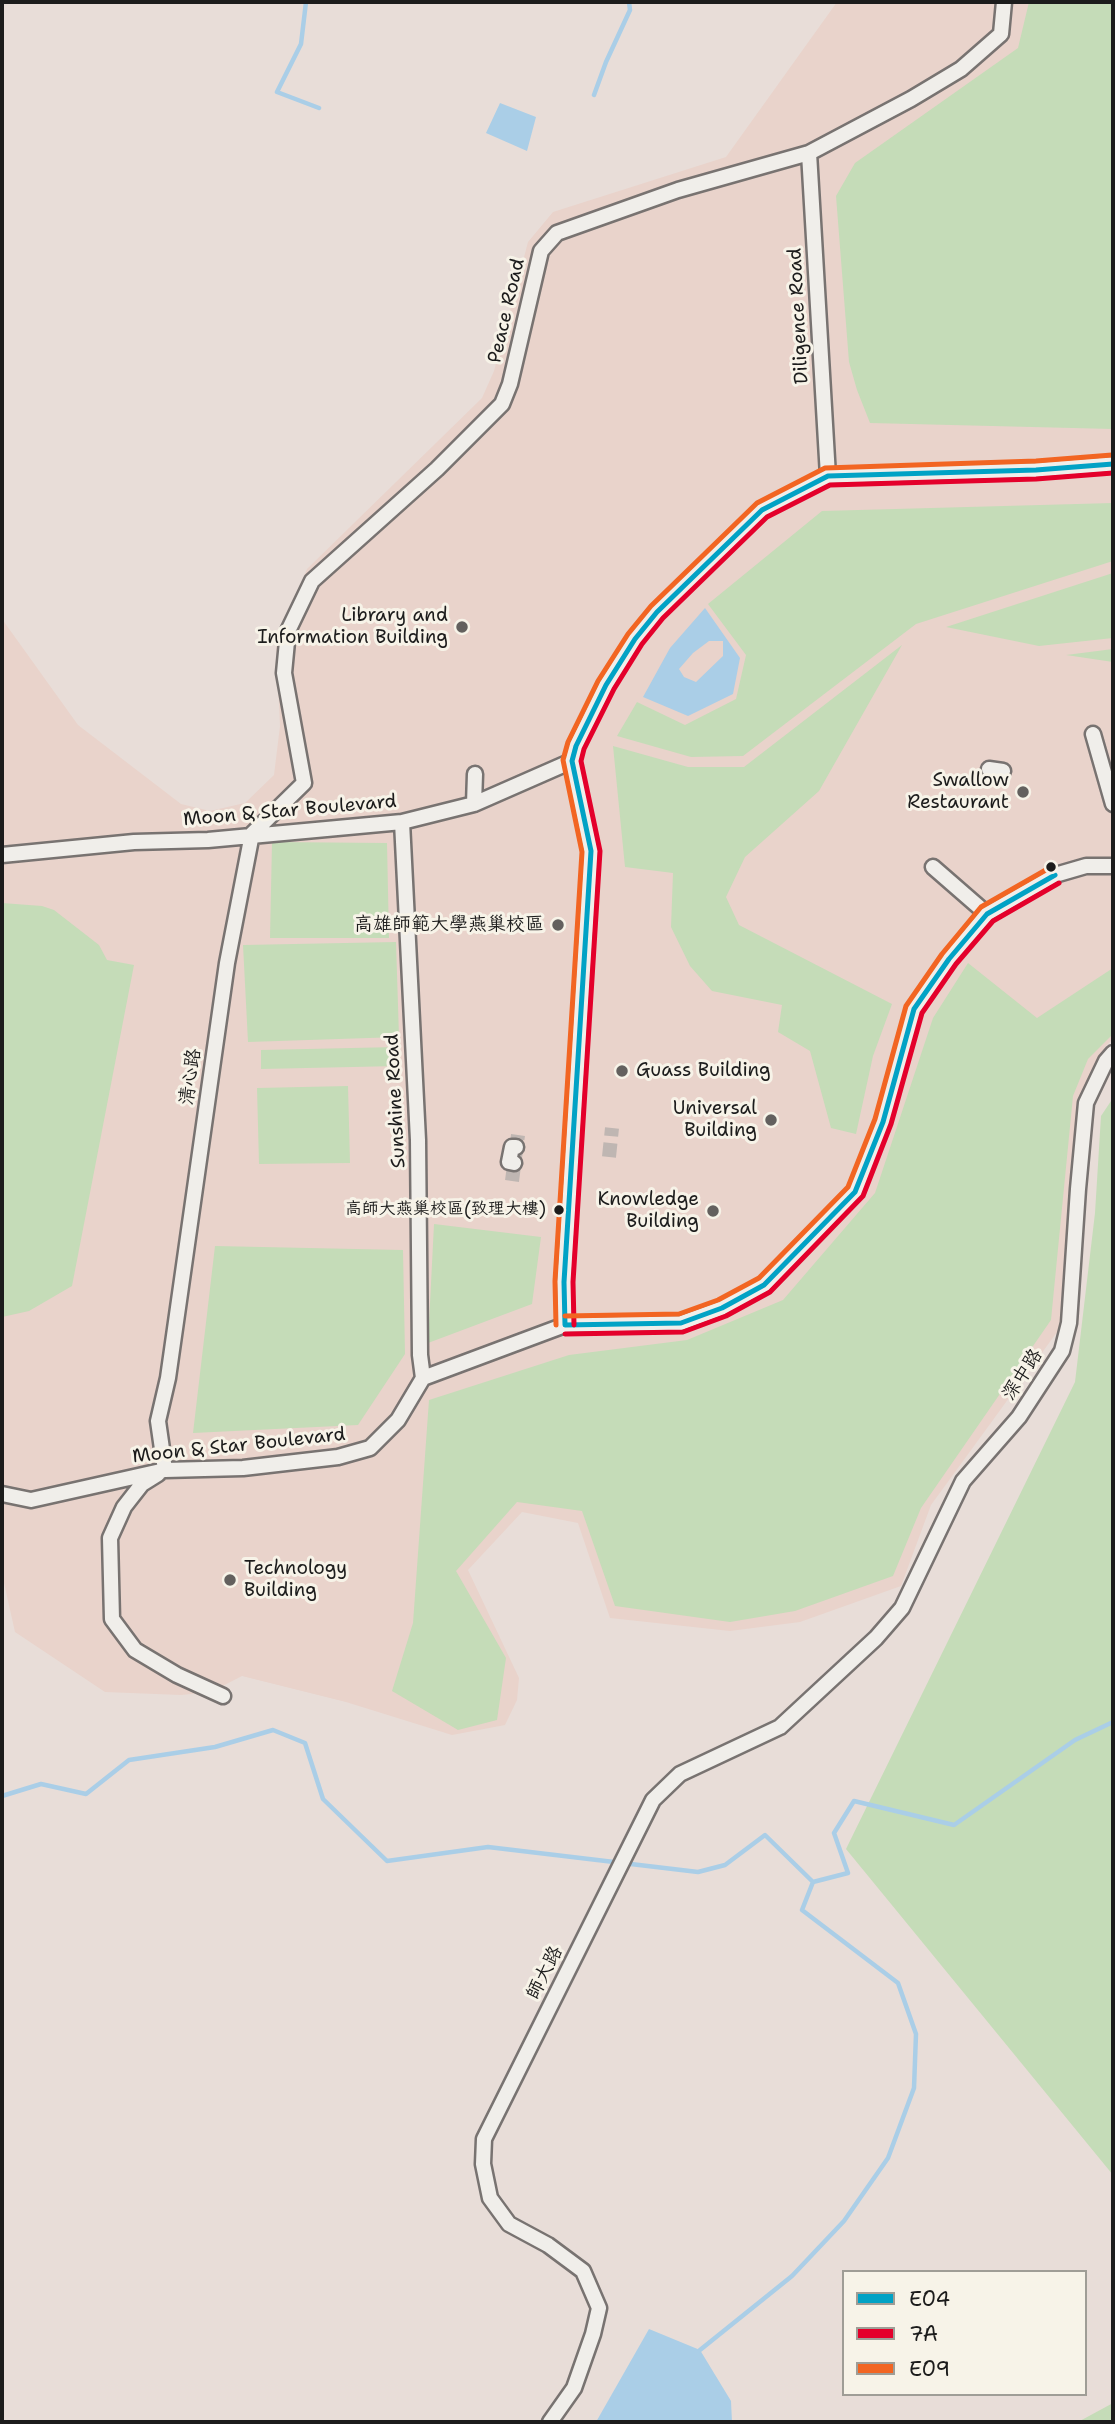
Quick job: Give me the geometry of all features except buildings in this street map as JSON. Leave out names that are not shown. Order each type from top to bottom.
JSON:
[{"type":"street","points":[[252,834],[304,783],[284,673],[288,631],[312,581],[437,469],[502,404],[510,384],[541,251],[556,233],[678,190],[808,153],[911,99],[961,69],[1001,34],[1004,2]]},
{"type":"street","name":"Diligence Road","points":[[808,153],[828,477]]},
{"type":"street","points":[[565,1325],[564,1282],[591,851],[572,761],[576,746],[606,685],[635,639],[657,612],[762,510],[828,477],[1035,470],[1113,464]]},
{"type":"street","points":[[1093,734],[1113,804]]},
{"type":"street","name":"Moon & Star Boulevard","points":[[2,855],[134,842],[208,840],[402,822],[474,804],[572,761]]},
{"type":"street","points":[[474,804],[475,774]]},
{"type":"street","name":"Sunshine Road","points":[[402,822],[418,1140],[420,1355],[424,1378]]},
{"type":"street","name":"清心路","points":[[165,1470],[158,1421],[168,1378],[227,963],[252,834]]},
{"type":"street","points":[[424,1378],[565,1325],[681,1323],[722,1308],[764,1285],[855,1192],[883,1122],[914,1009],[949,958],[988,914],[1055,875],[1087,866],[1113,866]]},
{"type":"street","points":[[933,867],[968,903],[988,914]]},
{"type":"street","name":"深中路","points":[[902,1608],[963,1481],[1019,1417],[1062,1351],[1069,1323],[1086,1104],[1106,1061],[1113,1053]]},
{"type":"street","points":[[514,1163],[509,1162],[512,1147],[516,1147]]},
{"type":"street","name":"Moon & Star Boulevard","points":[[2,1494],[31,1500],[165,1470],[243,1468],[338,1457],[370,1448],[398,1420],[424,1378]]},
{"type":"street","points":[[165,1470],[142,1484],[124,1507],[110,1538],[112,1619],[135,1650],[177,1675],[223,1696]]},
{"type":"street","name":"師大路","points":[[550,2422],[574,2388],[599,2308],[583,2271],[548,2245],[509,2224],[489,2197],[483,2164],[484,2139],[653,1800],[680,1774],[780,1727],[851,1662],[902,1608]]},
{"type":"shaded area","name":"高雄師範大學燕巢校區","points":[[837,2],[1113,2],[1113,1039],[1105,1047],[1082,1097],[1064,1255],[1060,1328],[931,1505],[901,1586],[800,1622],[730,1631],[610,1618],[578,1523],[522,1512],[468,1570],[519,1678],[517,1700],[505,1725],[452,1735],[346,1702],[242,1676],[211,1692],[181,1695],[105,1692],[15,1632],[2,1574],[2,619],[78,725],[181,804],[210,811],[245,803],[274,775],[280,726],[276,642],[307,569],[482,398],[494,371],[528,242],[553,212],[726,157]]},
{"type":"green space","points":[[1029,2],[1113,2],[1113,429],[870,423],[849,362],[836,196],[855,163],[1018,48]]},
{"type":"green space","points":[[1113,503],[1113,561],[916,624],[743,756],[691,757],[617,736],[637,702],[685,725],[736,699],[746,655],[708,604],[822,511]]},
{"type":"green space","points":[[1113,573],[1113,638],[1039,646],[946,627]]},
{"type":"green space","points":[[902,645],[819,791],[745,857],[726,897],[739,925],[892,1004],[873,1056],[856,1134],[831,1128],[810,1051],[778,1032],[782,1005],[712,991],[690,966],[671,927],[673,873],[625,867],[613,746],[688,767],[744,767]]},
{"type":"green space","points":[[1113,649],[1113,662],[1066,655]]},
{"type":"green space","points":[[272,842],[387,843],[389,938],[270,938]]},
{"type":"green space","points":[[2,903],[42,906],[54,910],[99,945],[107,960],[134,965],[72,1286],[29,1311],[2,1317]]},
{"type":"green space","points":[[396,942],[399,1037],[248,1042],[243,945]]},
{"type":"green space","points":[[968,963],[1037,1018],[1113,968],[1113,1034],[1088,1059],[1073,1096],[1051,1320],[921,1508],[893,1576],[795,1611],[730,1622],[615,1606],[582,1511],[517,1502],[456,1571],[506,1658],[497,1720],[458,1730],[392,1691],[413,1623],[429,1400],[569,1355],[687,1340],[783,1300],[875,1193],[933,1018]]},
{"type":"green space","points":[[397,1047],[398,1066],[261,1069],[261,1050]]},
{"type":"green space","points":[[348,1086],[350,1163],[259,1164],[257,1088]]},
{"type":"green space","points":[[1113,1098],[1113,2175],[846,1849],[1075,1382],[1095,1213],[1101,1116]]},
{"type":"green space","points":[[434,1224],[541,1237],[532,1304],[428,1343]]},
{"type":"green space","points":[[215,1246],[403,1250],[405,1354],[358,1425],[193,1433]]},
{"type":"green space","points":[[1113,2403],[1113,2422],[1078,2422]]},
{"type":"water","points":[[500,103],[536,117],[527,151],[486,133]]},
{"type":"water","points":[[705,608],[740,658],[733,694],[688,716],[643,697],[670,648]],"holes":[[[709,641],[723,641],[723,656],[696,682],[684,677],[679,669],[693,653]]]},
{"type":"water","points":[[649,2329],[700,2350],[731,2401],[732,2422],[596,2422]]},
{"type":"waterway","points":[[306,2],[301,44],[277,92],[319,108]]},
{"type":"waterway","points":[[594,95],[630,10],[629,2]]},
{"type":"waterway","points":[[2,1796],[41,1784],[86,1794],[129,1760],[215,1747],[273,1730],[305,1743],[323,1799],[387,1861],[488,1847],[698,1872],[725,1865],[765,1835],[813,1882],[848,1873],[834,1833],[854,1801],[954,1825],[1075,1740],[1113,1722]]},
{"type":"waterway","points":[[700,2350],[792,2276],[844,2221],[888,2158],[914,2088],[916,2034],[898,1983],[802,1910],[813,1882]]},
{"type":"tunnel","points":[[609,1157],[612,1128]]},
{"type":"tunnel","points":[[512,1181],[518,1135]]},
{"type":"transit line","name":"E09","points":[[556,1325],[555,1281],[582,852],[563,760],[568,742],[598,681],[628,634],[651,606],[757,503],[825,468],[1036,461],[1112,455]]},
{"type":"transit line","name":"E04","points":[[565,1325],[564,1282],[591,851],[572,761],[576,746],[606,685],[635,639],[657,612],[762,510],[828,476],[1036,470],[1113,464]]},
{"type":"transit line","name":"7A","points":[[574,1325],[573,1282],[600,851],[581,761],[584,749],[614,689],[642,644],[663,618],[767,517],[830,485],[1036,479],[1113,473]]},
{"type":"transit line","name":"E09","points":[[565,1316],[679,1314],[718,1300],[759,1278],[848,1187],[875,1119],[906,1006],[942,954],[981,907],[1051,867]]},
{"type":"transit line","name":"E04","points":[[565,1325],[681,1323],[722,1308],[764,1285],[855,1192],[883,1122],[914,1009],[949,959],[987,914],[1055,875]]},
{"type":"transit line","name":"7A","points":[[565,1334],[683,1332],[726,1316],[770,1292],[863,1196],[891,1124],[922,1013],[956,964],[993,921],[1059,883]]},
{"type":"place","name":"Library and Information Building","points":[[462,627]]},
{"type":"place","name":"Swallow Restaurant","points":[[1023,792]]},
{"type":"place","name":"高雄師範大學燕巢校區","points":[[558,925]]},
{"type":"place","name":"Guass Building","points":[[622,1071]]},
{"type":"place","name":"Universal Building","points":[[771,1120]]},
{"type":"place","name":"高師大燕巢校區(致理大樓)","points":[[559,1210]]},
{"type":"place","name":"Knowledge Building","points":[[713,1211]]},
{"type":"place","name":"Technology Building","points":[[230,1580]]}]
